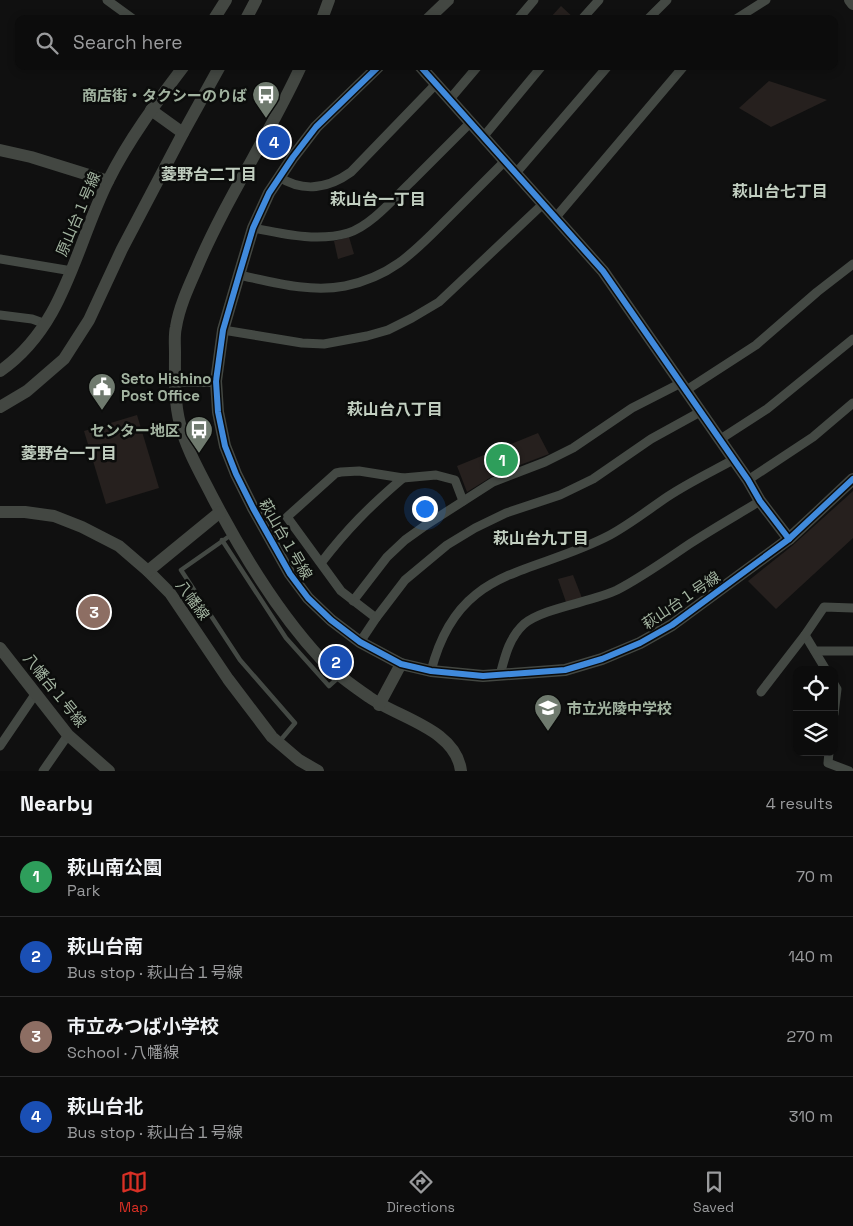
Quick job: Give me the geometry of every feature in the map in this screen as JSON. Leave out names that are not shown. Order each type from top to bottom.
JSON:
[{"type":"street","points":[[107,0],[128,15]]},
{"type":"street","points":[[248,15],[256,0]]},
{"type":"street","points":[[323,15],[329,0]]},
{"type":"street","points":[[432,15],[448,0]]},
{"type":"street","points":[[521,15],[534,0]]},
{"type":"street","points":[[586,15],[599,0]]},
{"type":"street","points":[[652,15],[666,0]]},
{"type":"street","points":[[742,15],[766,0]]},
{"type":"street","points":[[850,0],[853,4]]},
{"type":"street","points":[[216,15],[222,1]]},
{"type":"street","name":"原山台１号線","points":[[0,371],[18,356],[46,324],[62,296],[108,181],[128,145],[151,110],[181,70]]},
{"type":"street","points":[[0,407],[27,391],[64,359],[89,320],[122,248],[218,70]]},
{"type":"street","points":[[299,70],[283,105],[208,240],[190,285],[176,327],[175,381],[180,424],[187,446],[220,512],[227,537],[301,636],[323,661],[379,705],[440,735],[452,748],[460,763],[461,771]]},
{"type":"street","name":"萩山台１号線","points":[[375,70],[316,127],[269,193],[253,228],[223,330],[216,381],[218,412],[225,446],[253,508],[290,574],[308,598],[331,620],[360,642],[401,664],[431,672],[500,675],[565,670],[602,659],[640,643],[672,625],[789,539],[853,479]]},
{"type":"street","points":[[424,70],[603,271],[760,500],[789,539]]},
{"type":"street","points":[[450,99],[475,70]]},
{"type":"street","points":[[484,136],[539,70]]},
{"type":"street","points":[[516,172],[605,70]]},
{"type":"street","points":[[556,217],[681,70]]},
{"type":"street","points":[[279,177],[288,182],[306,187],[331,184],[342,178],[352,172],[436,84]]},
{"type":"street","points":[[151,110],[183,133]]},
{"type":"street","points":[[253,228],[300,237],[321,237],[350,233],[385,208],[471,122]]},
{"type":"street","points":[[0,150],[31,157],[108,181]]},
{"type":"street","points":[[239,275],[282,284],[323,288],[344,286],[368,280],[392,268],[411,255],[505,161]]},
{"type":"street","points":[[223,330],[302,343],[324,344],[368,336],[388,330],[439,302],[544,203]]},
{"type":"street","points":[[0,259],[72,271]]},
{"type":"street","points":[[353,601],[376,571],[405,540],[502,477],[545,462],[573,448],[632,408],[683,387],[756,345],[817,292],[853,264]]},
{"type":"street","points":[[0,315],[32,319],[46,324]]},
{"type":"street","points":[[719,440],[768,410],[853,339]]},
{"type":"street","points":[[175,381],[216,381]]},
{"type":"street","points":[[748,480],[813,437],[853,403]]},
{"type":"street","points":[[360,642],[406,580],[427,560],[456,539],[506,513],[560,495],[593,479],[651,439],[700,412]]},
{"type":"street","points":[[431,672],[444,631],[458,612],[490,583],[510,573],[576,550],[612,534],[691,483],[733,460]]},
{"type":"street","points":[[376,618],[341,591],[287,517],[336,473],[349,470],[403,478],[436,475],[455,480],[463,501]]},
{"type":"street","points":[[321,563],[339,538],[364,511],[403,478]]},
{"type":"street","points":[[500,675],[509,645],[525,624],[549,612],[586,602],[615,591],[659,566],[692,542],[760,500]]},
{"type":"street","name":"八幡線","points":[[0,512],[25,512],[54,516],[82,526],[119,546],[170,593],[228,679],[278,743],[299,760],[318,771]]},
{"type":"street","points":[[148,571],[220,512]]},
{"type":"street","points":[[761,692],[824,607],[853,608]]},
{"type":"street","points":[[805,635],[824,666]]},
{"type":"street","name":"八幡台１号線","points":[[0,648],[68,735],[109,771]]},
{"type":"street","points":[[815,651],[853,651]]},
{"type":"street","points":[[379,705],[401,664]]},
{"type":"street","points":[[0,746],[36,693]]},
{"type":"street","points":[[43,771],[68,735]]},
{"type":"street","points":[[829,756],[828,763],[849,771]]},
{"type":"lane","points":[[227,537],[181,570],[240,660],[295,723],[278,743]]},
{"type":"shaded area","points":[[561,6],[571,15],[553,15]]},
{"type":"shaded area","points":[[769,81],[827,100],[771,127],[739,108]]},
{"type":"shaded area","points":[[349,237],[354,254],[338,259],[334,241]]},
{"type":"shaded area","points":[[137,415],[159,488],[106,504],[84,431]]},
{"type":"shaded area","points":[[538,433],[549,454],[496,474],[467,492],[457,466]]},
{"type":"shaded area","points":[[853,491],[853,538],[776,609],[748,581],[792,546]]},
{"type":"shaded area","points":[[573,575],[582,598],[566,602],[558,579]]},
{"type":"cycle path","points":[[375,70],[316,127],[269,193],[253,228],[223,330],[216,381],[218,412],[225,446],[236,474],[290,574],[308,598],[331,620],[360,642],[401,664],[431,671],[483,676],[565,670],[602,659],[640,643],[672,625],[789,539],[853,479]]},
{"type":"cycle path","points":[[424,70],[603,271],[748,480],[760,501],[789,539]]},
{"type":"place","name":"商店街・タクシーのりば","points":[[266,119]]},
{"type":"place","name":"萩山台北","points":[[274,142]]},
{"type":"place","name":"Seto Hishino Post Office","points":[[102,411]]},
{"type":"place","name":"センター地区","points":[[199,454]]},
{"type":"place","name":"萩山南公園","points":[[502,460]]},
{"type":"place","name":"市立みつば小学校","points":[[94,612]]},
{"type":"place","name":"萩山台南","points":[[336,662]]},
{"type":"place","name":"市立光陵中学校","points":[[548,732]]},
{"type":"district","name":"菱野台二丁目","points":[[209,174]]},
{"type":"district","name":"萩山台七丁目","points":[[780,191]]},
{"type":"district","name":"萩山台一丁目","points":[[378,199]]},
{"type":"district","name":"萩山台八丁目","points":[[395,409]]},
{"type":"district","name":"菱野台一丁目","points":[[69,453]]},
{"type":"district","name":"萩山台九丁目","points":[[541,538]]}]
